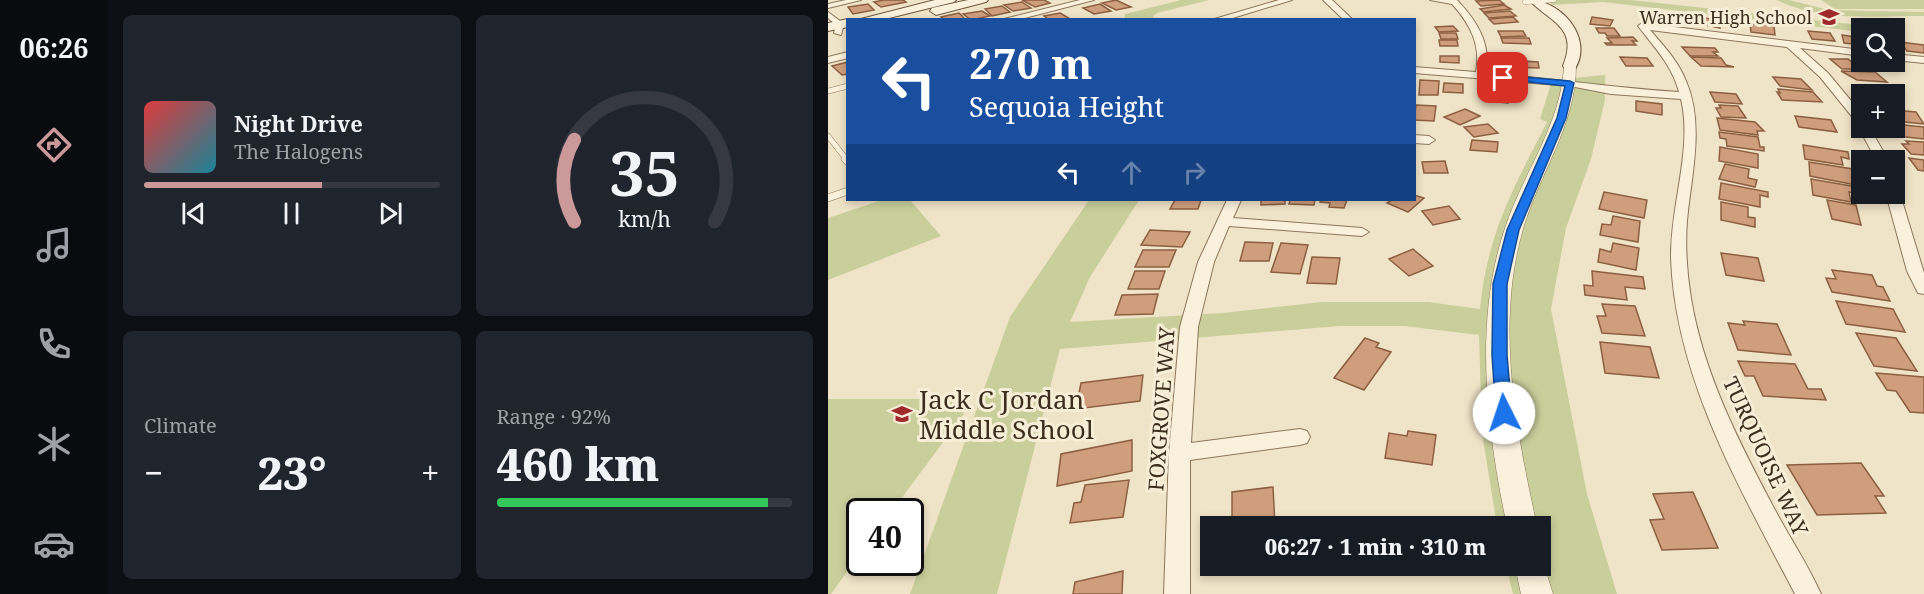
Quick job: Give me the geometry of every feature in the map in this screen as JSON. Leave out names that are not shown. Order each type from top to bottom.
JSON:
[{"type":"main road","points":[[872,18],[950,0]]},
{"type":"main road","points":[[907,18],[982,0]]},
{"type":"main road","points":[[1529,1],[1561,43],[1570,75]]},
{"type":"main road","points":[[1529,1],[1551,12],[1575,40],[1570,75]]},
{"type":"street","points":[[828,6],[857,0]]},
{"type":"street","points":[[1013,18],[1090,0]]},
{"type":"street","points":[[1222,18],[1288,0]]},
{"type":"street","points":[[1327,0],[1347,18]]},
{"type":"street","points":[[1434,0],[1454,2],[1470,18],[1480,37],[1484,57],[1480,75]]},
{"type":"street","points":[[828,14],[837,29]]},
{"type":"street","name":"TURQUOISE WAY","points":[[1790,44],[1642,26],[1665,52],[1678,72],[1691,119],[1680,224],[1680,290],[1698,356],[1719,418],[1758,501],[1808,594]]},
{"type":"street","points":[[1790,44],[1851,52]]},
{"type":"street","points":[[1790,44],[1824,75],[1851,108]]},
{"type":"street","points":[[828,60],[846,56]]},
{"type":"street","points":[[1905,58],[1924,60]]},
{"type":"street","points":[[1416,70],[1480,75],[1570,75],[1638,89],[1685,92]]},
{"type":"street","points":[[1520,516],[1508,452],[1504,413],[1500,355],[1500,284],[1513,230],[1562,118],[1570,75]]},
{"type":"street","points":[[1416,139],[1429,140]]},
{"type":"street","name":"FOXGROVE WAY","points":[[1176,594],[1180,453],[1189,327],[1206,262],[1234,201]]},
{"type":"street","points":[[1896,204],[1915,271],[1924,289]]},
{"type":"street","points":[[1226,222],[1362,232]]},
{"type":"street","points":[[1180,453],[1300,437]]},
{"type":"street","points":[[1532,576],[1537,594]]},
{"type":"lane","points":[[1529,1],[1554,0]]},
{"type":"lane","points":[[828,91],[846,86]]},
{"type":"lane","points":[[828,136],[846,159]]},
{"type":"lane","points":[[828,198],[846,192]]},
{"type":"green space","points":[[1181,0],[1209,0],[1157,13],[1154,18],[1125,18],[1125,14]]},
{"type":"green space","points":[[1545,0],[1631,0],[1851,24],[1851,31],[1603,2],[1553,5]]},
{"type":"green space","points":[[1777,0],[1789,0],[1829,10],[1924,12],[1924,16],[1830,15],[1794,7]]},
{"type":"green space","points":[[1821,0],[1924,0],[1924,9],[1835,9]]},
{"type":"green space","points":[[1605,75],[1605,100],[1591,159],[1566,228],[1551,309],[1587,494],[1617,594],[1513,594],[1508,576],[1551,576],[1551,516],[1495,516],[1482,433],[1479,335],[1404,326],[1340,326],[1060,349],[997,594],[910,594],[916,576],[924,576],[924,555],[1010,317],[1088,201],[1138,201],[1090,277],[1070,322],[1223,313],[1322,302],[1428,302],[1480,309],[1489,257],[1496,234],[1513,190],[1547,122],[1540,119],[1552,80]]},
{"type":"green space","points":[[879,201],[911,201],[941,236],[828,280],[828,218]]},
{"type":"green space","points":[[828,399],[951,399],[964,414],[902,498],[846,498],[846,573],[831,594],[828,594]]},
{"type":"building","points":[[884,0],[906,2],[881,7],[874,2]]},
{"type":"building","points":[[1022,0],[1044,0],[1050,3],[1035,7]]},
{"type":"building","points":[[1116,0],[1131,7],[1116,10],[1102,3]]},
{"type":"building","points":[[1499,0],[1504,4],[1481,6],[1476,1]]},
{"type":"building","points":[[1022,2],[1031,8],[1013,11],[1004,5]]},
{"type":"building","points":[[868,4],[874,10],[853,14],[848,7]]},
{"type":"building","points":[[1100,4],[1111,11],[1094,14],[1083,8]]},
{"type":"building","points":[[1504,5],[1511,9],[1484,12],[1480,9]]},
{"type":"building","points":[[1002,6],[1010,12],[992,16],[985,9]]},
{"type":"building","points":[[1642,9],[1663,12],[1665,19],[1643,17]]},
{"type":"building","points":[[982,11],[990,16],[968,18],[963,14]]},
{"type":"building","points":[[1510,11],[1516,16],[1489,18],[1484,13]]},
{"type":"building","points":[[959,13],[964,18],[942,18]]},
{"type":"building","points":[[1060,13],[1069,18],[1046,18],[1044,16]]},
{"type":"building","points":[[1513,17],[1518,22],[1494,24],[1489,19]]},
{"type":"building","points":[[1592,17],[1613,20],[1610,26],[1590,24]]},
{"type":"building","points":[[1670,17],[1693,20],[1692,24],[1669,22]]},
{"type":"building","points":[[1696,17],[1719,20],[1720,28],[1696,23]]},
{"type":"building","points":[[1750,24],[1774,26],[1775,35],[1751,32]]},
{"type":"building","points":[[1453,26],[1458,31],[1439,32],[1435,27]]},
{"type":"building","points":[[1596,28],[1614,28],[1620,36],[1607,36],[1605,33],[1599,33]]},
{"type":"building","points":[[1498,31],[1523,31],[1526,36],[1501,37]]},
{"type":"building","points":[[1808,31],[1830,33],[1835,41],[1812,39]]},
{"type":"building","points":[[1439,33],[1456,33],[1458,39],[1441,39]]},
{"type":"building","points":[[1842,35],[1851,36],[1851,44],[1844,43]]},
{"type":"building","points":[[1633,37],[1637,41],[1632,41],[1636,45],[1607,45],[1605,43],[1612,43],[1607,38]]},
{"type":"building","points":[[1501,38],[1529,38],[1531,44],[1503,43]]},
{"type":"building","points":[[1439,40],[1457,40],[1458,46],[1440,46]]},
{"type":"building","points":[[1905,43],[1924,45],[1924,53],[1907,51]]},
{"type":"building","points":[[1682,47],[1715,48],[1718,52],[1713,52],[1718,56],[1690,56]]},
{"type":"building","points":[[1440,56],[1459,56],[1459,63],[1440,62]]},
{"type":"building","points":[[1620,57],[1647,58],[1653,66],[1626,66]]},
{"type":"building","points":[[1691,57],[1721,58],[1726,65],[1734,67],[1701,66]]},
{"type":"building","points":[[1830,59],[1848,59],[1851,61],[1851,69],[1842,69]]},
{"type":"building","points":[[1506,60],[1538,62],[1539,68],[1507,67]]},
{"type":"building","points":[[846,62],[846,74],[842,75],[832,66]]},
{"type":"building","points":[[1841,71],[1875,72],[1887,82],[1857,80]]},
{"type":"building","points":[[1773,77],[1801,79],[1812,90],[1780,86]]},
{"type":"building","points":[[1420,80],[1439,81],[1438,95],[1419,95]]},
{"type":"building","points":[[1444,83],[1463,84],[1463,93],[1443,92]]},
{"type":"building","points":[[1490,88],[1509,89],[1508,103],[1487,101]]},
{"type":"building","points":[[1778,89],[1813,92],[1822,102],[1782,100],[1777,92],[1780,93]]},
{"type":"building","points":[[1710,92],[1736,94],[1742,104],[1715,102]]},
{"type":"building","points":[[1636,101],[1662,104],[1662,115],[1636,111]]},
{"type":"building","points":[[1416,105],[1436,106],[1434,121],[1416,120]]},
{"type":"building","points":[[1719,105],[1738,106],[1746,118],[1721,117],[1716,108],[1721,108]]},
{"type":"building","points":[[1465,109],[1480,116],[1460,125],[1444,117]]},
{"type":"building","points":[[1905,111],[1916,112],[1924,124],[1905,122]]},
{"type":"building","points":[[1795,116],[1831,120],[1837,132],[1799,127]]},
{"type":"building","points":[[1717,118],[1755,122],[1764,131],[1757,131],[1758,135],[1720,130]]},
{"type":"building","points":[[1488,124],[1498,133],[1474,137],[1464,127]]},
{"type":"building","points":[[1905,125],[1924,127],[1924,139],[1905,137]]},
{"type":"building","points":[[1719,132],[1758,137],[1760,147],[1764,147],[1764,151],[1727,146],[1726,139],[1720,138]]},
{"type":"building","points":[[1472,140],[1498,142],[1497,152],[1470,150]]},
{"type":"building","points":[[1906,141],[1924,142],[1924,155],[1911,154],[1902,144],[1909,144]]},
{"type":"building","points":[[1803,145],[1848,152],[1849,159],[1841,157],[1843,165],[1805,159]]},
{"type":"building","points":[[1720,147],[1758,154],[1758,168],[1719,161]]},
{"type":"building","points":[[1909,158],[1924,160],[1924,171],[1918,170]]},
{"type":"building","points":[[1445,161],[1448,173],[1424,173],[1422,162]]},
{"type":"building","points":[[1809,162],[1851,169],[1851,184],[1810,176]]},
{"type":"building","points":[[1725,164],[1749,169],[1748,178],[1757,180],[1755,187],[1719,179]]},
{"type":"building","points":[[1811,179],[1851,186],[1851,192],[1849,192],[1851,202],[1813,195]]},
{"type":"building","points":[[1721,183],[1768,192],[1768,197],[1760,195],[1760,207],[1719,199]]},
{"type":"building","points":[[1604,192],[1647,200],[1644,218],[1599,209]]},
{"type":"building","points":[[1416,196],[1424,198],[1408,212],[1387,203],[1416,201]]},
{"type":"building","points":[[1827,200],[1856,205],[1861,225],[1832,219]]},
{"type":"building","points":[[1174,201],[1201,201],[1198,209],[1170,209]]},
{"type":"building","points":[[1261,201],[1285,201],[1285,204],[1261,205]]},
{"type":"building","points":[[1290,201],[1315,201],[1314,205],[1289,204]]},
{"type":"building","points":[[1347,201],[1344,208],[1329,207],[1330,203],[1320,202]]},
{"type":"building","points":[[1721,202],[1748,207],[1748,217],[1755,218],[1755,227],[1721,220]]},
{"type":"building","points":[[1449,206],[1460,219],[1433,225],[1422,211]]},
{"type":"building","points":[[1613,216],[1640,221],[1638,242],[1600,235],[1602,224],[1611,225]]},
{"type":"building","points":[[1150,230],[1190,232],[1182,247],[1141,245]]},
{"type":"building","points":[[1245,242],[1273,243],[1269,261],[1240,261]]},
{"type":"building","points":[[1281,243],[1308,245],[1300,274],[1271,272]]},
{"type":"building","points":[[1613,243],[1639,248],[1636,270],[1598,262],[1600,249],[1611,252]]},
{"type":"building","points":[[1413,249],[1433,266],[1409,276],[1389,259]]},
{"type":"building","points":[[1143,250],[1176,250],[1169,267],[1135,267]]},
{"type":"building","points":[[1721,253],[1758,258],[1764,281],[1726,275]]},
{"type":"building","points":[[1312,257],[1340,258],[1336,284],[1307,283]]},
{"type":"building","points":[[1832,270],[1872,275],[1877,286],[1883,287],[1890,301],[1832,292],[1826,278],[1836,279]]},
{"type":"building","points":[[1135,271],[1165,271],[1159,289],[1128,289]]},
{"type":"building","points":[[1592,271],[1643,277],[1645,289],[1625,287],[1627,300],[1585,295],[1584,285],[1593,286]]},
{"type":"building","points":[[1158,294],[1153,314],[1115,315],[1122,295]]},
{"type":"building","points":[[1836,301],[1893,309],[1905,332],[1846,324]]},
{"type":"building","points":[[1602,304],[1635,306],[1645,336],[1602,333],[1597,316],[1606,316]]},
{"type":"building","points":[[1743,321],[1777,324],[1791,355],[1738,350],[1728,323],[1745,325]]},
{"type":"building","points":[[1856,333],[1896,338],[1917,371],[1874,366]]},
{"type":"building","points":[[1365,338],[1379,343],[1376,347],[1391,352],[1364,390],[1334,378]]},
{"type":"building","points":[[1600,342],[1650,347],[1659,378],[1605,373]]},
{"type":"building","points":[[1738,361],[1795,364],[1808,389],[1821,389],[1826,400],[1763,396],[1754,376],[1745,376]]},
{"type":"building","points":[[1876,373],[1924,377],[1924,413],[1910,412],[1896,391],[1887,390]]},
{"type":"building","points":[[1143,375],[1140,401],[1076,409],[1081,383]]},
{"type":"building","points":[[1408,431],[1436,435],[1432,465],[1385,458],[1389,433],[1407,436]]},
{"type":"building","points":[[1132,440],[1132,471],[1057,486],[1061,454]]},
{"type":"building","points":[[1861,463],[1884,496],[1875,496],[1886,513],[1817,515],[1787,465]]},
{"type":"building","points":[[1129,480],[1123,517],[1070,523],[1074,503],[1081,502],[1085,485]]},
{"type":"building","points":[[1273,487],[1274,516],[1232,516],[1232,492]]},
{"type":"building","points":[[1693,492],[1718,548],[1662,550],[1650,520],[1664,519],[1653,494]]},
{"type":"building","points":[[1123,571],[1122,594],[1073,594],[1075,582]]},
{"type":"place","name":"Warren High School","points":[[1829,17]]},
{"type":"place","name":"Jack C Jordan Middle School","points":[[902,414]]},
{"type":"route","points":[[1503,78],[1570,83],[1562,118],[1513,230],[1500,284],[1500,355],[1504,413]]}]
